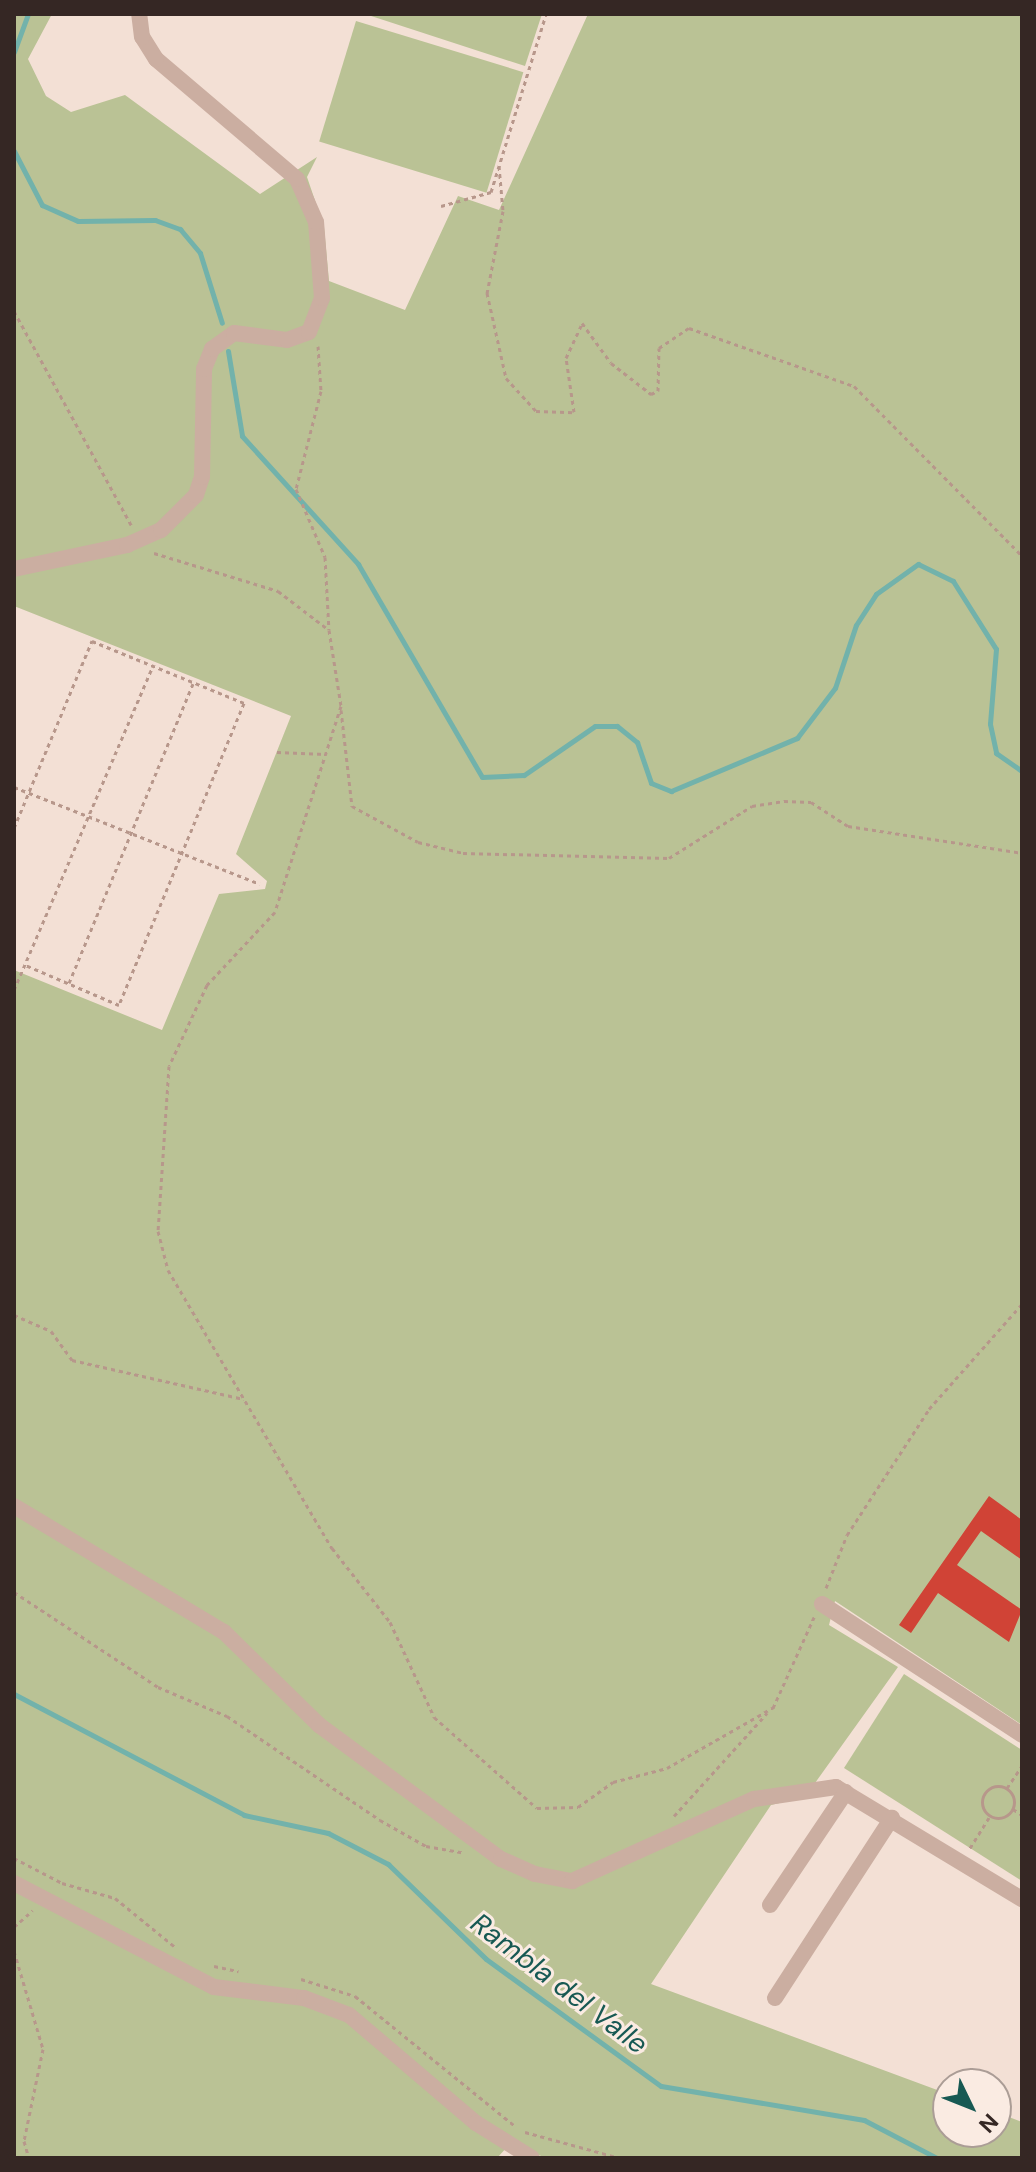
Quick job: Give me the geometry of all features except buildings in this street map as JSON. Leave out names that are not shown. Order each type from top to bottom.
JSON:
[{"type":"street","points":[[14,569],[134,542],[196,495],[212,349],[234,333],[287,340],[316,322],[322,298],[316,222],[297,179],[156,59],[142,37],[139,14]]},
{"type":"street","points":[[14,1506],[224,1632],[319,1725],[501,1859],[572,1881],[608,1868],[754,1799],[836,1787],[1022,1899]]},
{"type":"street","points":[[822,1604],[1022,1735]]},
{"type":"street","points":[[770,1905],[846,1792]]},
{"type":"street","points":[[775,1998],[892,1818]]},
{"type":"street","points":[[14,1883],[214,1987],[304,1998],[349,2015],[476,2123],[532,2158]]},
{"type":"path","points":[[441,206],[469,193],[485,197],[499,166],[546,14]]},
{"type":"path","points":[[499,166],[503,211],[487,293],[506,378],[536,411],[574,412],[566,358],[582,323],[611,363],[651,394],[658,391],[659,348],[689,328],[854,386],[1022,556]]},
{"type":"path","points":[[14,311],[134,542],[278,591],[329,630]]},
{"type":"path","points":[[316,322],[321,391],[296,489],[325,557],[329,630],[352,806],[418,842],[463,853],[669,858],[752,806],[784,801],[811,802],[848,826],[1022,853]]},
{"type":"path","points":[[14,828],[92,641],[244,703],[119,1005],[25,965]]},
{"type":"path","points":[[14,990],[152,668]]},
{"type":"path","points":[[68,984],[193,684]]},
{"type":"path","points":[[341,706],[275,912],[207,985],[169,1066],[158,1231],[168,1270],[332,1548],[390,1622],[434,1717],[537,1808],[578,1807],[613,1782],[667,1768],[774,1707]]},
{"type":"path","points":[[277,752],[325,754]]},
{"type":"path","points":[[14,787],[260,884]]},
{"type":"path","points":[[654,1846],[682,1801],[774,1707],[822,1604],[847,1535],[929,1409],[1022,1304]]},
{"type":"path","points":[[14,1315],[51,1331],[72,1360],[244,1399]]},
{"type":"path","points":[[14,1592],[158,1687],[227,1716],[380,1820],[426,1846],[471,1854]]},
{"type":"path","points":[[989,1816],[983,1794],[1007,1788],[1022,1766]]},
{"type":"path","points":[[1007,1788],[1013,1809],[1022,1815]]},
{"type":"path","points":[[961,1861],[989,1816],[1013,1809]]},
{"type":"path","points":[[14,1951],[43,2049],[24,2141],[29,2158]]},
{"type":"green space","points":[[14,14],[52,14],[28,59],[46,96],[71,112],[125,95],[260,194],[317,157],[307,177],[324,227],[329,281],[405,310],[458,196],[499,210],[588,14],[1022,14],[1022,1725],[835,1601],[829,1625],[898,1667],[805,1797],[771,1805],[651,1984],[932,2088],[932,2148],[1012,2148],[1012,2118],[1022,2122],[1022,2158],[548,2158],[508,2146],[497,2158],[14,2158],[14,970],[162,1030],[219,894],[265,889],[267,881],[236,854],[291,716],[14,606]]},
{"type":"green space","points":[[365,14],[542,14],[525,66]]},
{"type":"green space","points":[[356,21],[523,72],[487,193],[319,141]]},
{"type":"green space","points":[[904,1674],[1022,1750],[1022,1881],[844,1768]]},
{"type":"waterway","points":[[14,52],[28,14]]},
{"type":"waterway","points":[[14,151],[42,205],[78,221],[155,220],[180,229],[200,253],[222,323]]},
{"type":"waterway","points":[[228,351],[242,436],[358,564],[482,777],[524,775],[595,726],[617,726],[637,742],[651,783],[671,791],[797,738],[835,688],[856,625],[876,594],[918,564],[953,581],[996,649],[990,724],[996,753],[1022,771]]},
{"type":"waterway","name":"Rambla del Valle","points":[[14,1694],[244,1815],[328,1833],[388,1864],[486,1959],[661,2086],[864,2120],[937,2158]]}]
